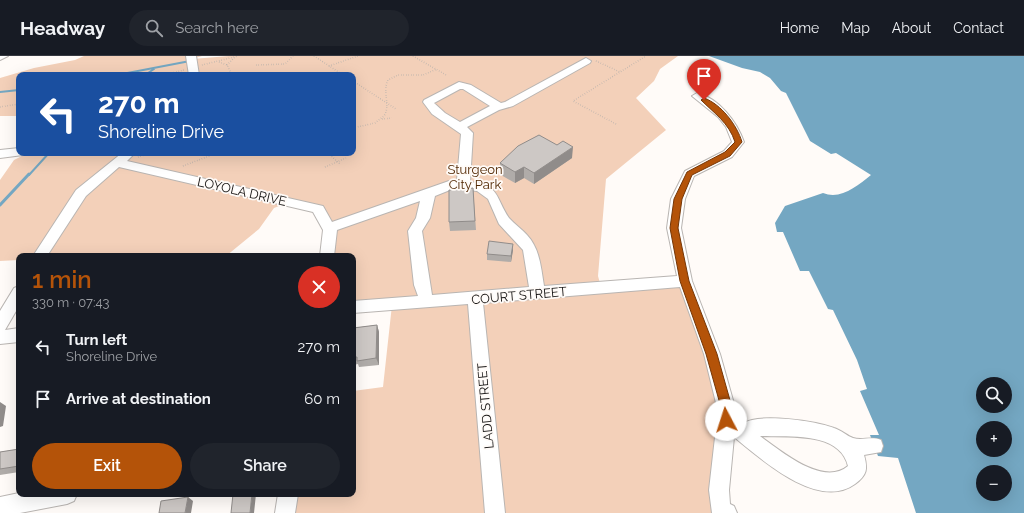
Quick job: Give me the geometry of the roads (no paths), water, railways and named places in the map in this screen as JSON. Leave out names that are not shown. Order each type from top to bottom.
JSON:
[{"type":"street","points":[[460,126],[496,106],[509,104],[589,60]]},
{"type":"street","points":[[462,184],[467,133],[460,126],[431,108],[428,102],[454,87],[463,85],[495,103],[496,106]]},
{"type":"street","points":[[697,96],[711,104],[724,118],[736,134],[738,142],[728,154],[689,174],[678,199],[674,228],[684,281],[712,354],[727,411],[719,490],[721,510],[727,513]]},
{"type":"street","points":[[0,154],[16,152]]},
{"type":"street","points":[[42,253],[81,194],[117,163],[130,156]]},
{"type":"street","name":"LOYOLA DRIVE","points":[[117,163],[318,209],[329,228]]},
{"type":"street","points":[[327,253],[329,228],[376,213],[454,184],[480,187],[493,197],[504,221],[523,239],[530,249],[538,293]]},
{"type":"street","points":[[427,302],[422,285],[415,231],[423,218],[429,193]]},
{"type":"street","name":"COURT STREET","points":[[356,307],[684,281]]},
{"type":"street","points":[[0,326],[16,297]]},
{"type":"street","name":"LADD STREET","points":[[475,298],[495,513]]},
{"type":"street","points":[[0,337],[16,335]]},
{"type":"street","points":[[726,420],[745,432],[775,459],[806,475],[824,482],[838,482],[847,478],[858,469],[858,460],[851,447],[841,440],[821,432],[754,427],[745,432]]},
{"type":"street","points":[[851,447],[874,446]]},
{"type":"street","points":[[0,507],[52,497]]},
{"type":"street","points":[[285,513],[288,497]]},
{"type":"water","points":[[709,56],[1024,56],[1024,513],[916,513],[898,458],[878,456],[870,435],[879,435],[860,391],[867,389],[857,360],[833,310],[828,309],[809,271],[800,271],[783,232],[777,232],[775,223],[785,206],[823,193],[836,195],[848,191],[871,175],[836,153],[831,154],[810,141],[786,93],[781,91],[770,78],[760,72],[742,68]]},
{"type":"waterway","points":[[133,72],[190,61]]},
{"type":"waterway","points":[[150,72],[154,69]]},
{"type":"waterway","points":[[0,92],[16,90]]},
{"type":"waterway","points":[[29,175],[46,156]]},
{"type":"waterway","points":[[0,205],[29,174]]},
{"type":"park label","name":"Sturgeon City Park","points":[[475,176]]}]
